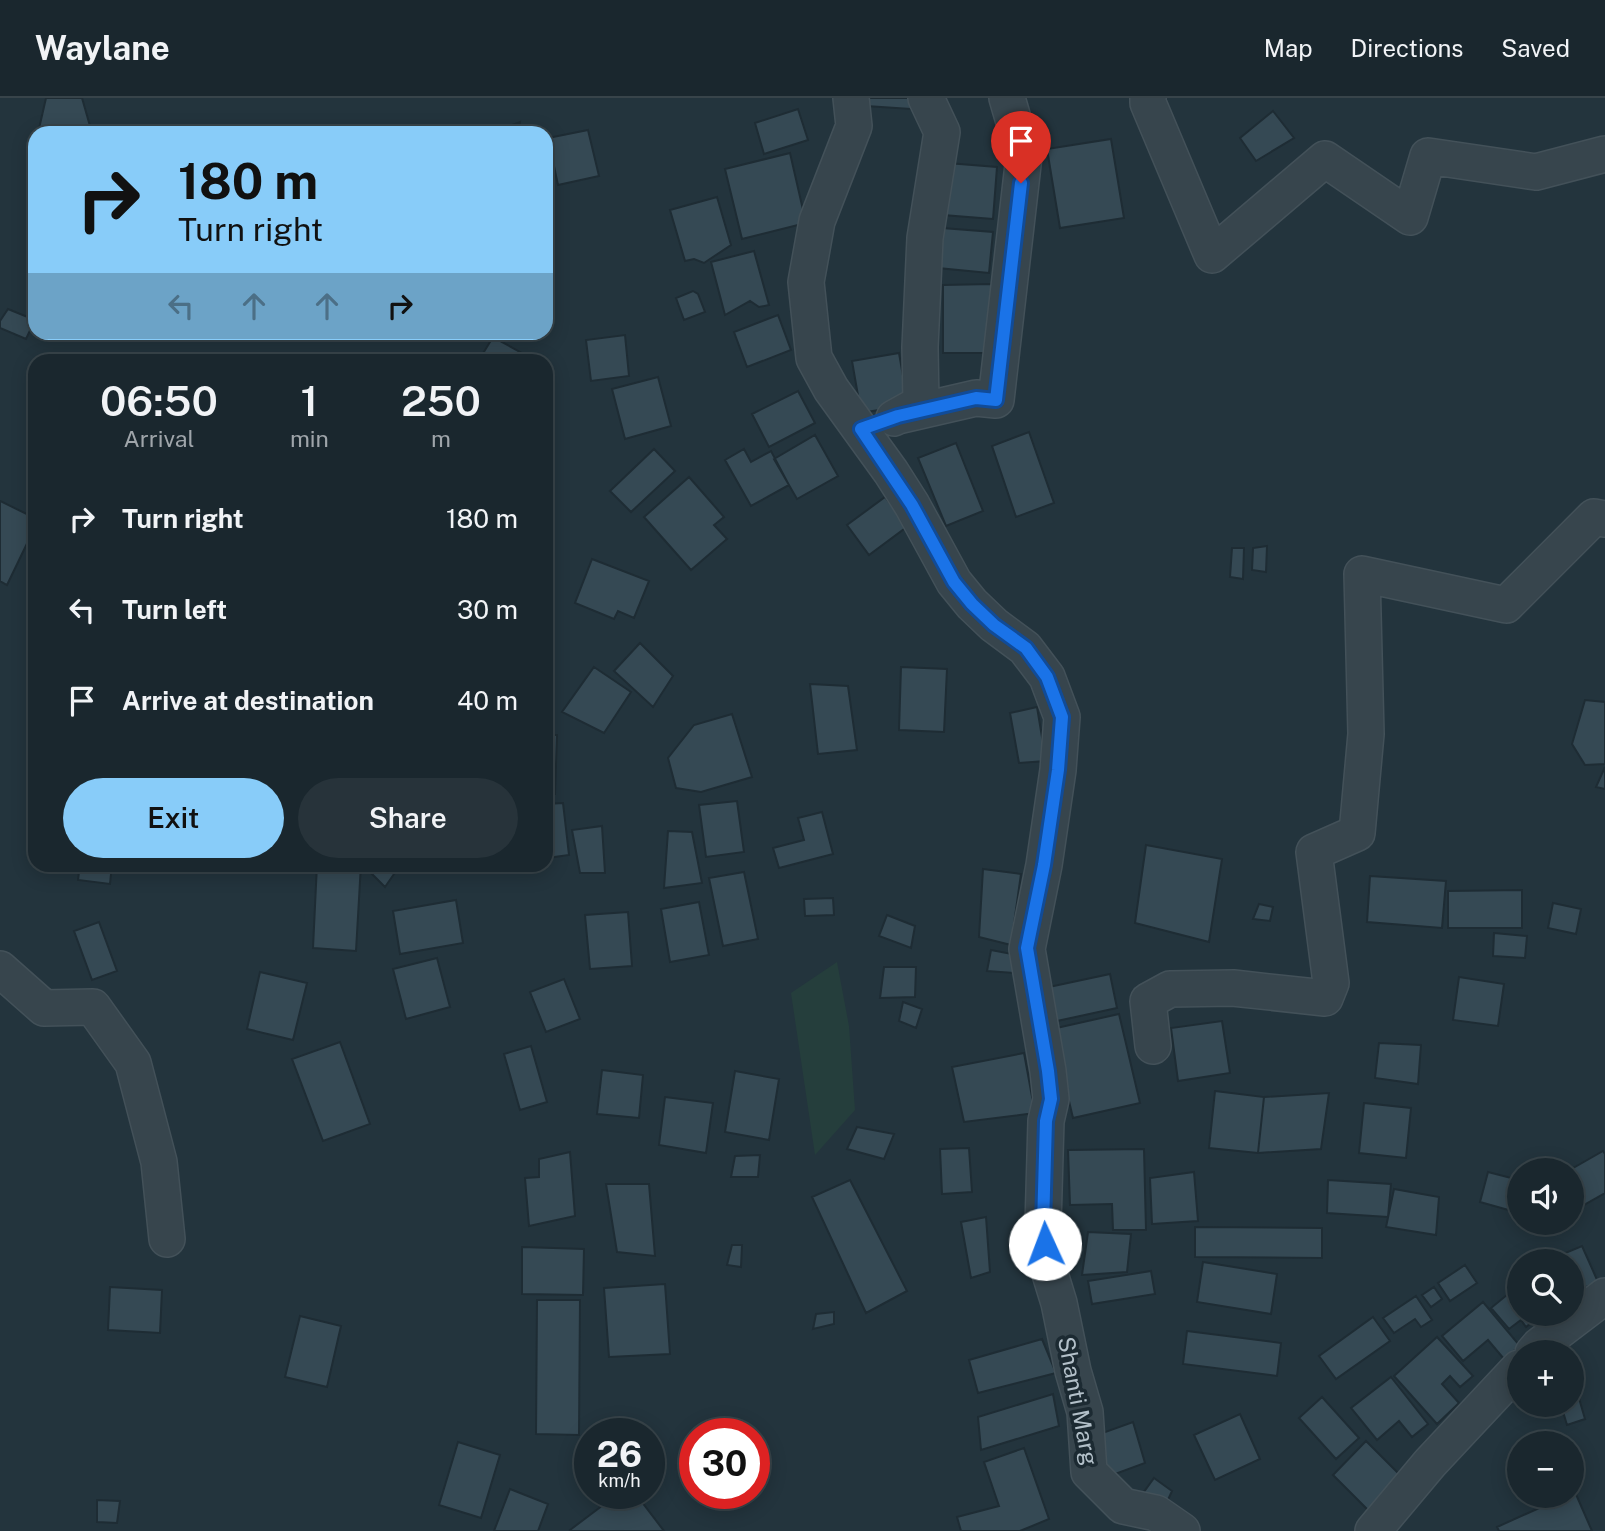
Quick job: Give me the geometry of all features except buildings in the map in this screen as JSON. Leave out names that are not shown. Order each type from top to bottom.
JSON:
[{"type":"street","name":"Shanti Marg","points":[[850,98],[854,126],[817,221],[806,282],[814,358],[831,389],[912,505],[954,582],[994,625],[1026,648],[1047,677],[1062,717],[1058,770],[1044,865],[1027,948],[1051,1099],[1046,1121],[1043,1225],[1047,1264],[1085,1412],[1089,1472],[1123,1506],[1156,1513],[1182,1531]]},
{"type":"street","points":[[898,416],[921,402],[920,347],[925,238],[942,132],[926,98]]},
{"type":"street","points":[[861,429],[898,416],[976,398],[996,400],[1024,156],[1007,98]]},
{"type":"street","points":[[1148,98],[1212,255],[1325,159],[1410,217],[1428,156],[1536,172],[1605,154]]},
{"type":"street","points":[[1153,1046],[1148,1001],[1170,989],[1233,988],[1325,998],[1331,984],[1314,852],[1357,833],[1366,734],[1362,574],[1506,605],[1594,517],[1605,519]]},
{"type":"street","points":[[0,969],[44,1008],[93,1007],[133,1063],[159,1162],[167,1239]]},
{"type":"street","points":[[1547,1340],[1605,1296]]},
{"type":"street","points":[[1373,1531],[1430,1463],[1507,1381]]},
{"type":"green space","points":[[837,962],[849,1026],[855,1110],[815,1155],[791,993]]},
{"type":"route","points":[[1021,183],[996,400],[976,398],[898,416],[861,429],[912,505],[954,582],[994,625],[1026,648],[1047,677],[1062,717],[1058,770],[1044,865],[1027,948],[1051,1099],[1046,1121],[1043,1225],[1045,1244]]}]
